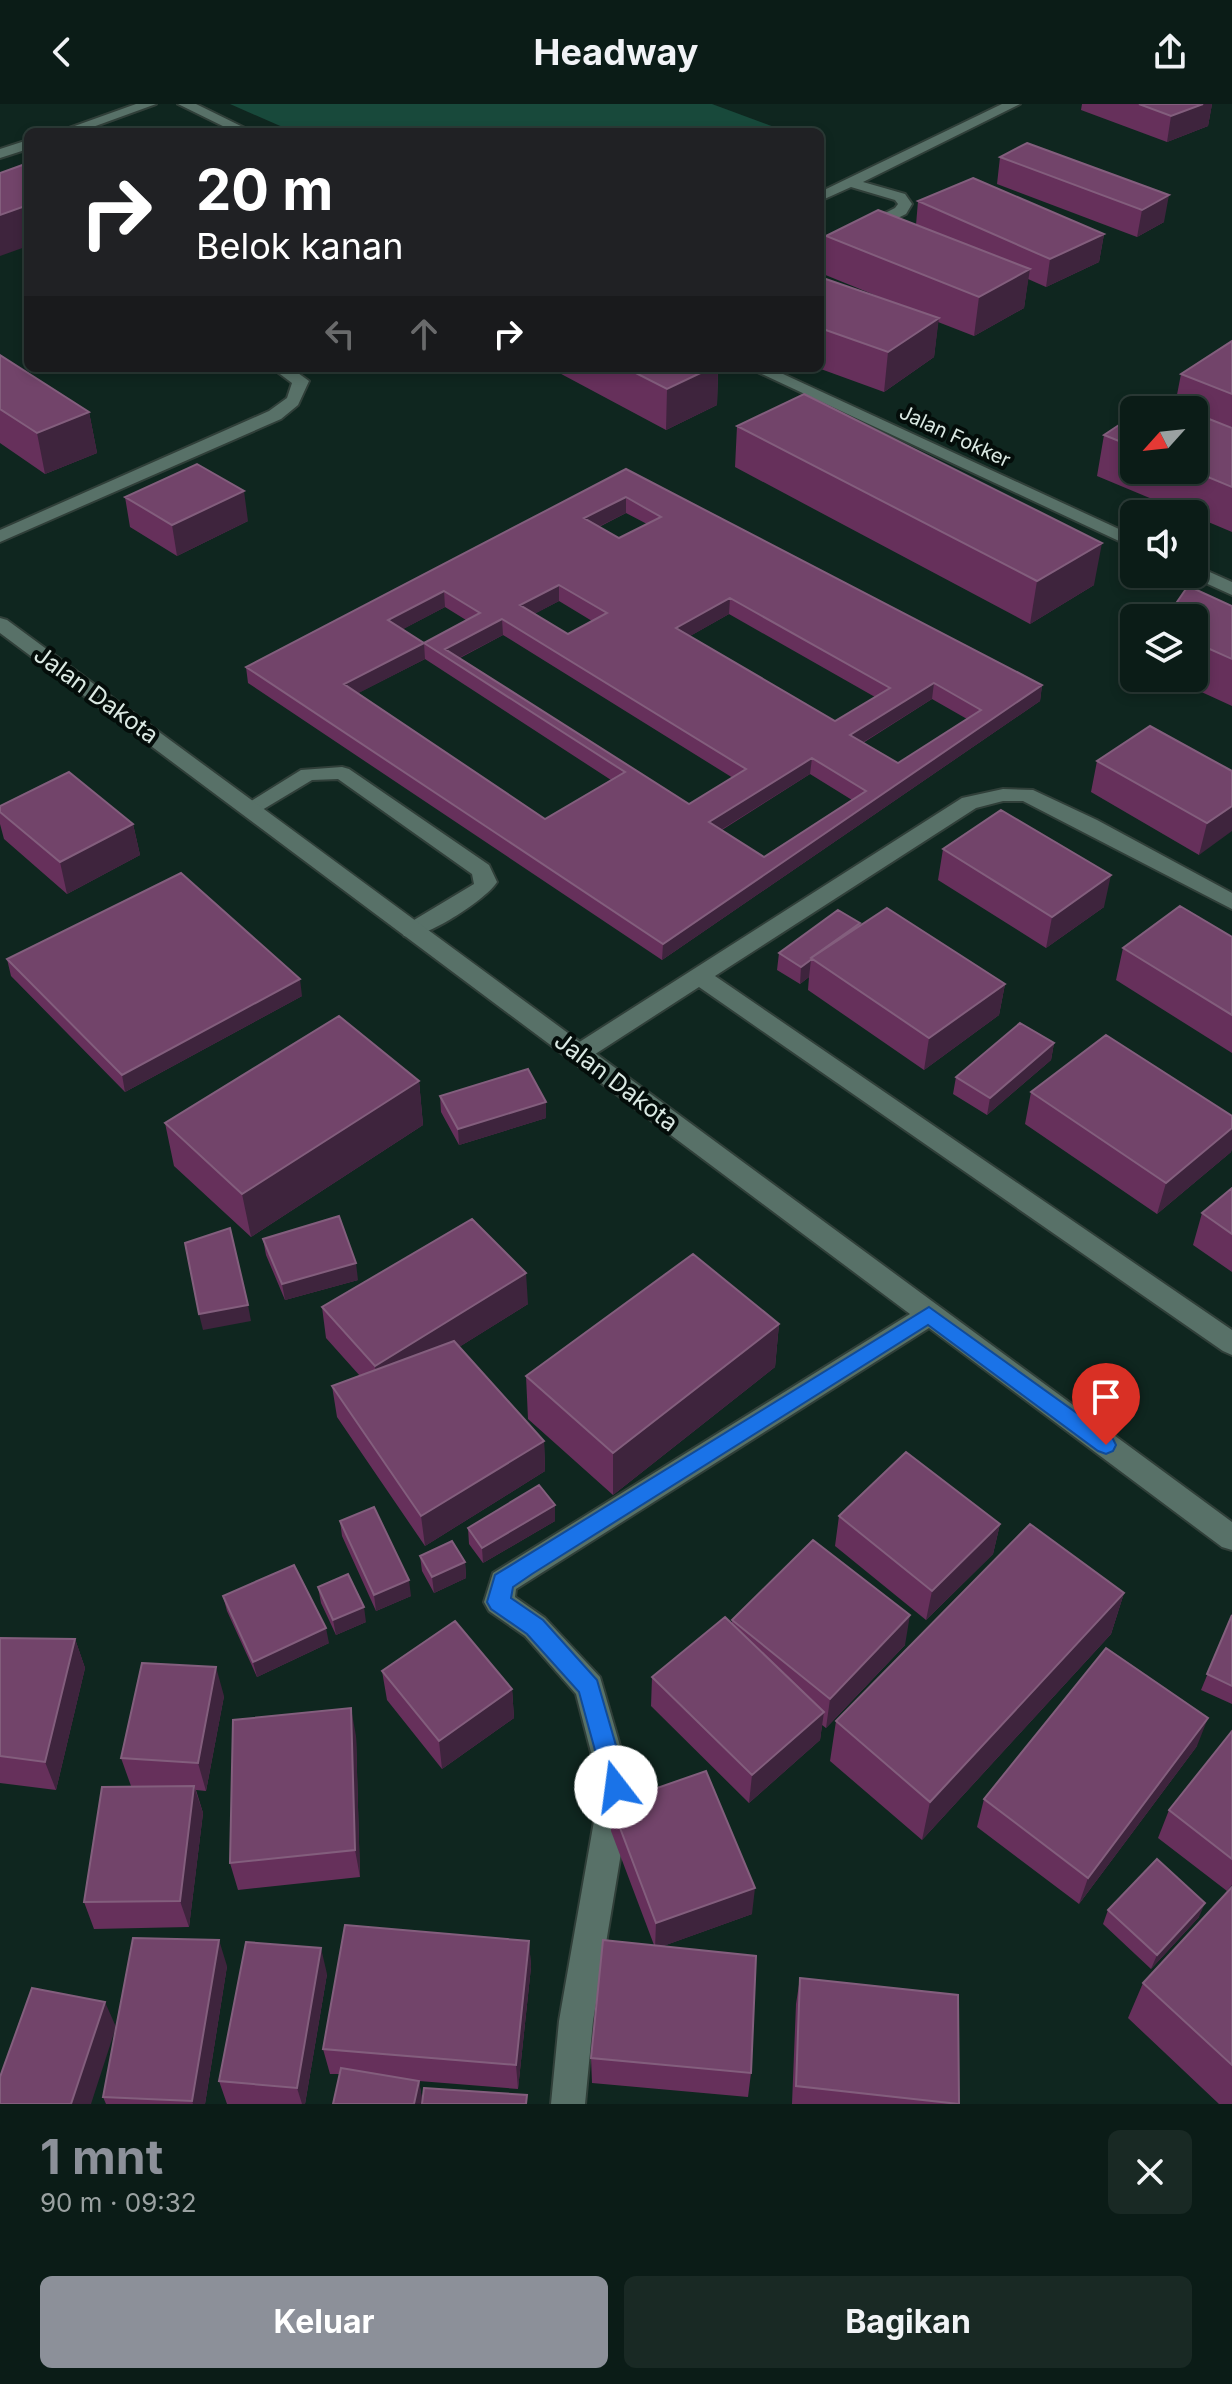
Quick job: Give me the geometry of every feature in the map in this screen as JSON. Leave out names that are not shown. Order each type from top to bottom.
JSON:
[{"type":"street","points":[[77,128],[149,104]]},
{"type":"street","points":[[185,104],[237,128]]},
{"type":"street","points":[[824,195],[1013,104]]},
{"type":"street","points":[[0,154],[24,145]]},
{"type":"street","points":[[824,250],[901,211],[905,204],[900,197],[852,183]]},
{"type":"street","points":[[0,537],[275,415],[299,395],[301,381],[286,372]]},
{"type":"street","name":"Jalan Fokker","points":[[766,372],[1120,537]]},
{"type":"street","points":[[1208,578],[1232,589]]},
{"type":"street","name":"Jalan Dakota","points":[[0,624],[1232,1538]]},
{"type":"street","points":[[250,808],[308,774],[342,773],[481,870],[486,882],[482,889],[412,931]]},
{"type":"street","points":[[578,1054],[969,803],[1003,795],[1026,795],[1090,825],[1232,902]]},
{"type":"street","points":[[699,976],[1232,1344]]},
{"type":"street","points":[[568,2104],[576,2021],[616,1787],[589,1687],[535,1627],[499,1602],[503,1582],[929,1315]]},
{"type":"green space","points":[[230,104],[712,104],[777,128],[285,128]]},
{"type":"building","points":[[1139,104],[1203,104],[1171,116]]},
{"type":"building","points":[[1027,143],[1169,195],[1142,210],[1000,157]]},
{"type":"building","points":[[24,164],[24,206],[0,215],[0,173]]},
{"type":"building","points":[[973,178],[1104,234],[1050,259],[918,201]]},
{"type":"building","points":[[878,210],[1030,269],[979,297],[826,236]]},
{"type":"building","points":[[824,278],[939,318],[888,352],[824,329]]},
{"type":"building","points":[[1232,341],[1232,394],[1181,374]]},
{"type":"building","points":[[0,355],[89,412],[37,433],[0,409]]},
{"type":"building","points":[[634,372],[703,372],[667,389]]},
{"type":"building","points":[[804,394],[1102,543],[1037,581],[737,426]]},
{"type":"building","points":[[1208,419],[1232,428],[1232,487],[1208,477]]},
{"type":"building","points":[[1120,424],[1120,441],[1104,435]]},
{"type":"building","points":[[197,464],[244,491],[172,525],[125,497]]},
{"type":"building","points":[[626,469],[1042,685],[663,944],[246,667]],"holes":[[[626,497],[661,517],[619,538],[584,518]],[[559,585],[607,613],[568,634],[520,605]],[[444,591],[480,613],[424,643],[388,620]],[[730,598],[890,688],[835,721],[676,628]],[[502,619],[746,769],[689,804],[445,649]],[[424,643],[625,772],[545,819],[344,684]],[[934,683],[981,710],[898,763],[850,735]],[[812,758],[866,791],[764,857],[709,822]]]},
{"type":"building","points":[[1187,588],[1192,588],[1232,606],[1232,659],[1208,648],[1208,604],[1176,604]]},
{"type":"building","points":[[1150,726],[1232,771],[1232,806],[1207,823],[1097,761]]},
{"type":"building","points":[[69,772],[133,824],[60,862],[0,812],[0,806]]},
{"type":"building","points":[[1001,810],[1111,875],[1052,917],[943,849]]},
{"type":"building","points":[[181,873],[300,979],[122,1075],[7,959]]},
{"type":"building","points":[[1180,906],[1232,937],[1232,1015],[1123,948]]},
{"type":"building","points":[[887,908],[1005,984],[929,1038],[811,958]]},
{"type":"building","points":[[838,910],[860,923],[801,967],[779,953]]},
{"type":"building","points":[[339,1016],[419,1081],[242,1194],[165,1123]]},
{"type":"building","points":[[1020,1023],[1054,1043],[990,1098],[956,1077]]},
{"type":"building","points":[[1106,1035],[1232,1116],[1232,1128],[1166,1183],[1031,1092]]},
{"type":"building","points":[[528,1069],[546,1102],[458,1129],[440,1096]]},
{"type":"building","points":[[1232,1188],[1232,1234],[1202,1213]]},
{"type":"building","points":[[339,1216],[356,1263],[282,1284],[263,1239]]},
{"type":"building","points":[[472,1219],[526,1273],[375,1366],[322,1307]]},
{"type":"building","points":[[230,1228],[248,1305],[199,1314],[185,1243]]},
{"type":"building","points":[[693,1254],[779,1324],[613,1453],[526,1376]]},
{"type":"building","points":[[454,1341],[544,1441],[421,1516],[332,1386]]},
{"type":"building","points":[[906,1452],[1000,1524],[932,1591],[839,1516]]},
{"type":"building","points":[[539,1485],[555,1505],[482,1548],[468,1528]]},
{"type":"building","points":[[374,1507],[409,1580],[374,1595],[340,1521]]},
{"type":"building","points":[[1030,1524],[1124,1593],[930,1802],[836,1721]]},
{"type":"building","points":[[813,1540],[910,1615],[830,1699],[732,1620]]},
{"type":"building","points":[[452,1541],[465,1562],[432,1577],[420,1556]]},
{"type":"building","points":[[294,1565],[326,1628],[253,1662],[223,1596]]},
{"type":"building","points":[[348,1574],[364,1607],[333,1620],[318,1587]]},
{"type":"building","points":[[1232,1615],[1232,1686],[1207,1674]]},
{"type":"building","points":[[725,1617],[824,1712],[752,1775],[652,1677]]},
{"type":"building","points":[[455,1621],[512,1689],[439,1741],[382,1671]]},
{"type":"building","points":[[0,1638],[75,1639],[45,1762],[0,1756]]},
{"type":"building","points":[[1106,1648],[1208,1718],[1088,1878],[984,1799]]},
{"type":"building","points":[[142,1663],[216,1667],[198,1763],[121,1758]]},
{"type":"building","points":[[351,1708],[355,1850],[230,1863],[233,1720]]},
{"type":"building","points":[[1232,1731],[1232,1859],[1169,1810]]},
{"type":"building","points":[[706,1771],[755,1888],[656,1923],[611,1804]]},
{"type":"building","points":[[194,1786],[180,1901],[84,1902],[102,1787]]},
{"type":"building","points":[[1157,1859],[1205,1903],[1157,1955],[1108,1910]]},
{"type":"building","points":[[1232,1887],[1232,2065],[1143,1983]]},
{"type":"building","points":[[345,1925],[529,1941],[516,2065],[323,2049]]},
{"type":"building","points":[[133,1938],[219,1940],[192,2101],[103,2097]]},
{"type":"building","points":[[603,1940],[756,1956],[751,2073],[591,2058]]},
{"type":"building","points":[[246,1942],[321,1948],[297,2088],[219,2081]]},
{"type":"building","points":[[800,1978],[958,1995],[959,2104],[796,2086]]},
{"type":"building","points":[[32,1988],[105,2002],[71,2104],[0,2104],[0,2077]]},
{"type":"building","points":[[341,2068],[419,2081],[414,2104],[333,2104]]},
{"type":"building","points":[[424,2088],[527,2095],[526,2104],[422,2104]]},
{"type":"route","points":[[616,1787],[589,1687],[535,1627],[499,1602],[503,1582],[524,1567],[929,1315],[1106,1445]]}]
